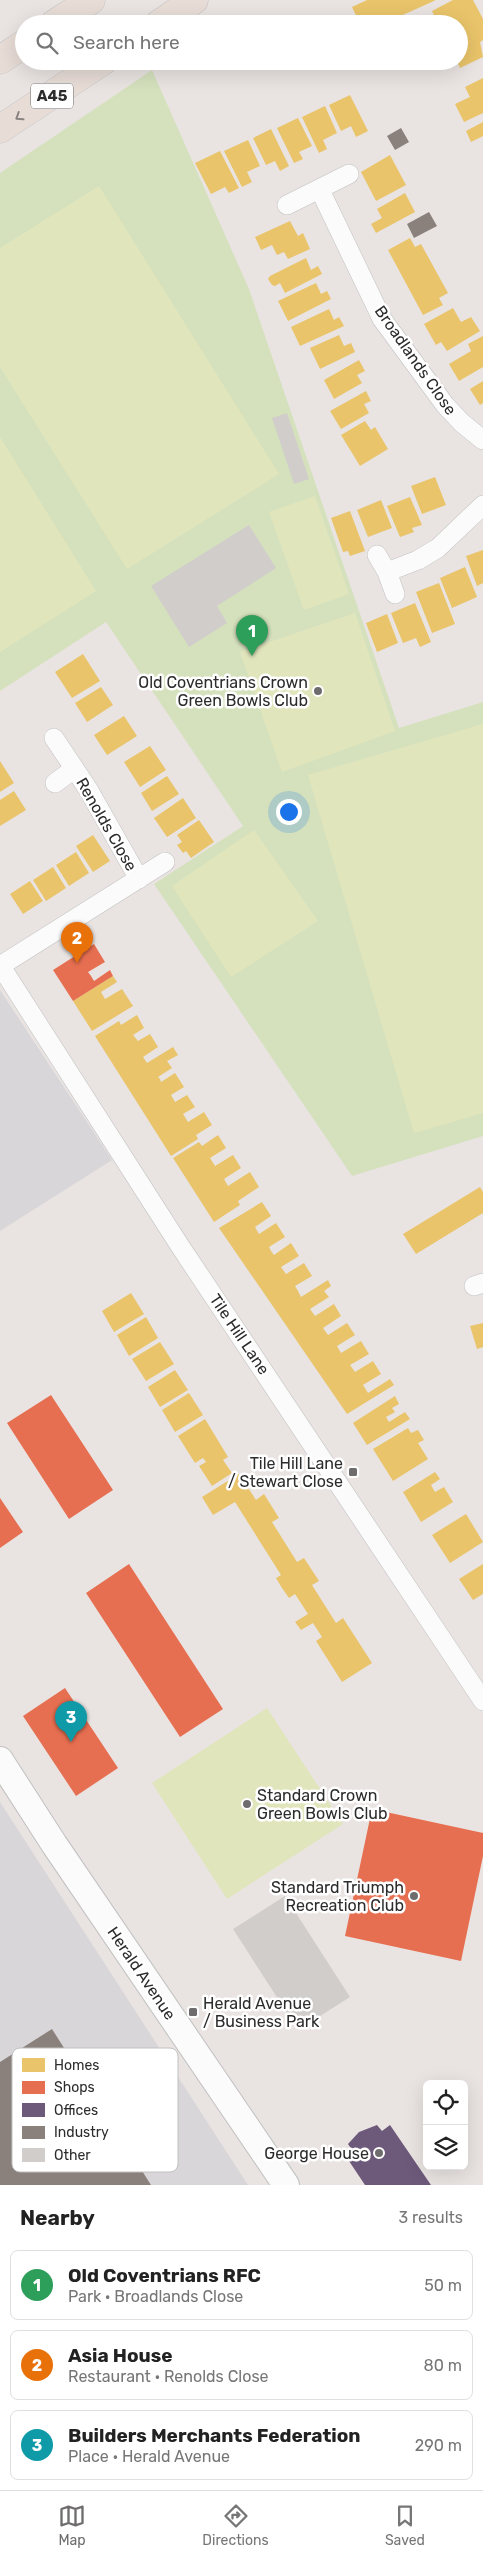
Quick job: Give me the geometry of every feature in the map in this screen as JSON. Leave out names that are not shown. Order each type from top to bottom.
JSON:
[{"type":"highway","points":[[61,13],[91,0]]},
{"type":"highway","points":[[172,15],[194,0]]},
{"type":"highway","points":[[0,60],[15,50]]},
{"type":"highway","name":"A45","points":[[0,129],[90,70]]},
{"type":"main road","name":"Herald Avenue","points":[[0,1760],[54,1844],[286,2185]]},
{"type":"street","points":[[287,205],[349,174]]},
{"type":"street","name":"Broadlands Close","points":[[320,190],[382,319],[445,405],[462,423],[483,440]]},
{"type":"street","points":[[387,572],[418,560],[438,548],[483,505]]},
{"type":"street","points":[[376,555],[387,572],[395,594]]},
{"type":"street","name":"Renolds Close","points":[[54,738],[126,853],[139,879]]},
{"type":"street","name":"Renolds Close","points":[[55,782],[74,769]]},
{"type":"street","name":"Renolds Close","points":[[0,966],[165,862]]},
{"type":"street","name":"Tile Hill Lane","points":[[0,966],[180,1246],[483,1700]]},
{"type":"shaded area","points":[[0,990],[112,1160],[0,1231]]},
{"type":"shaded area","points":[[0,1802],[159,2048],[12,2048],[12,2172],[178,2172],[178,2077],[248,2185],[0,2185]]},
{"type":"green space","points":[[152,70],[249,289],[399,728],[483,702],[483,1136],[352,1176],[154,884],[243,826],[106,622],[0,691],[0,173]]},
{"type":"green space","points":[[99,186],[279,474],[127,569],[0,367],[0,248]]},
{"type":"green space","points":[[0,437],[96,591],[0,652]]},
{"type":"green space","points":[[315,496],[349,594],[304,610],[269,512]]},
{"type":"green space","name":"Old Coventrians Crown Green Bowls Club","points":[[355,613],[395,731],[282,772],[240,652]]},
{"type":"green space","points":[[483,724],[483,1113],[414,1133],[308,775]]},
{"type":"green space","points":[[254,830],[318,921],[231,977],[172,886]]},
{"type":"green space","name":"Standard Crown Green Bowls Club","points":[[267,1708],[343,1824],[227,1899],[152,1783]]},
{"type":"building: Homes","points":[[367,0],[436,0],[403,15],[356,15],[352,7]]},
{"type":"building: Homes","points":[[453,0],[473,0],[483,19],[483,40],[480,42],[483,57],[468,64],[468,15],[434,15],[432,11]]},
{"type":"building: Homes","points":[[483,78],[483,113],[464,122],[455,104],[470,97],[465,87]]},
{"type":"building: Homes","points":[[350,95],[368,131],[356,137],[351,126],[341,131],[329,105]]},
{"type":"building: Homes","points":[[325,106],[337,133],[323,140],[327,149],[319,153],[302,117]]},
{"type":"building: Homes","points":[[298,118],[312,146],[299,152],[303,159],[294,163],[277,128]]},
{"type":"building: Homes","points":[[483,122],[483,136],[471,142],[466,131]]},
{"type":"building: Homes","points":[[271,129],[289,166],[280,171],[275,161],[266,165],[253,138]]},
{"type":"building: Homes","points":[[248,140],[260,166],[247,172],[252,182],[242,187],[224,151]]},
{"type":"building: Homes","points":[[220,151],[239,188],[229,193],[225,187],[211,194],[195,163]]},
{"type":"building: Homes","points":[[390,155],[406,185],[376,201],[361,172]]},
{"type":"building: Homes","points":[[405,193],[415,212],[376,233],[371,224],[382,218],[377,209]]},
{"type":"building: Homes","points":[[290,221],[298,236],[303,233],[310,249],[288,259],[284,252],[277,255],[272,245],[261,250],[255,237]]},
{"type":"building: Homes","points":[[410,238],[415,247],[421,244],[448,293],[439,298],[443,305],[423,315],[388,250]]},
{"type":"building: Homes","points":[[306,258],[311,270],[318,266],[322,274],[285,293],[280,283],[275,286],[272,285],[268,279],[270,276]]},
{"type":"building: Homes","points":[[316,283],[321,294],[327,291],[331,299],[288,321],[278,301]]},
{"type":"building: Homes","points":[[453,308],[461,322],[471,317],[480,331],[447,351],[441,342],[436,345],[424,324]]},
{"type":"building: Homes","points":[[329,309],[334,320],[339,317],[344,326],[300,346],[291,327]]},
{"type":"building: Homes","points":[[339,335],[344,346],[351,343],[355,352],[320,369],[310,348]]},
{"type":"building: Homes","points":[[483,336],[483,367],[459,381],[449,364],[471,351],[468,344]]},
{"type":"building: Homes","points":[[359,360],[365,371],[357,375],[362,383],[334,399],[324,380]]},
{"type":"building: Homes","points":[[483,381],[483,403],[480,405],[470,389]]},
{"type":"building: Homes","points":[[366,391],[371,401],[364,404],[369,413],[341,429],[330,411]]},
{"type":"building: Homes","points":[[365,421],[371,430],[375,427],[388,449],[360,466],[341,435]]},
{"type":"building: Homes","points":[[435,477],[446,505],[422,514],[411,486]]},
{"type":"building: Homes","points":[[410,497],[422,525],[412,528],[414,532],[400,537],[387,506]]},
{"type":"building: Homes","points":[[381,500],[392,528],[368,537],[357,510]]},
{"type":"building: Homes","points":[[350,511],[365,551],[350,556],[348,551],[343,552],[331,518]]},
{"type":"building: Homes","points":[[483,550],[483,583],[477,586],[466,556]]},
{"type":"building: Homes","points":[[465,567],[477,597],[452,608],[440,578]]},
{"type":"building: Homes","points":[[439,583],[455,624],[432,633],[416,592]]},
{"type":"building: Homes","points":[[415,603],[431,642],[420,647],[416,638],[403,643],[391,613]]},
{"type":"building: Homes","points":[[387,614],[398,643],[377,652],[366,623]]},
{"type":"building: Homes","points":[[83,654],[100,681],[72,698],[55,672]]},
{"type":"building: Homes","points":[[101,687],[113,705],[87,722],[75,703]]},
{"type":"building: Homes","points":[[124,716],[137,736],[107,755],[94,735]]},
{"type":"building: Homes","points":[[150,746],[166,770],[140,787],[124,762]]},
{"type":"building: Homes","points":[[0,761],[14,783],[0,792]]},
{"type":"building: Homes","points":[[167,776],[179,794],[152,811],[141,793]]},
{"type":"building: Homes","points":[[14,791],[26,810],[0,826],[0,800]]},
{"type":"building: Homes","points":[[183,798],[196,818],[167,837],[154,818]]},
{"type":"building: Homes","points":[[199,820],[214,842],[191,858],[186,851],[183,853],[177,845],[182,842],[177,835]]},
{"type":"building: Homes","points":[[93,835],[110,861],[93,872],[76,846]]},
{"type":"building: Homes","points":[[76,852],[89,873],[69,886],[56,865]]},
{"type":"building: Homes","points":[[53,867],[66,888],[46,901],[33,880]]},
{"type":"building: Homes","points":[[30,881],[43,901],[23,914],[10,894]]},
{"type":"building: Homes","points":[[113,976],[117,982],[101,992],[105,999],[122,989],[133,1006],[92,1031],[73,1001]]},
{"type":"building: Homes","points":[[137,1015],[144,1028],[133,1035],[138,1041],[150,1034],[158,1047],[143,1057],[147,1063],[173,1047],[178,1055],[167,1061],[172,1068],[158,1077],[161,1082],[175,1073],[184,1087],[171,1095],[175,1102],[187,1095],[195,1107],[183,1114],[188,1122],[204,1112],[212,1125],[196,1135],[198,1139],[171,1156],[95,1036],[119,1021],[121,1025]]},
{"type":"building: Homes","points":[[218,1135],[226,1148],[210,1158],[215,1166],[233,1155],[241,1168],[224,1179],[228,1186],[250,1172],[259,1187],[238,1201],[240,1205],[214,1222],[173,1158],[199,1142],[202,1146]]},
{"type":"building: Homes","points":[[480,1187],[483,1192],[483,1213],[416,1254],[403,1234]]},
{"type":"building: Homes","points":[[262,1202],[271,1216],[255,1227],[259,1234],[276,1223],[285,1237],[269,1247],[271,1251],[274,1255],[291,1243],[299,1256],[281,1267],[286,1274],[304,1263],[312,1276],[295,1286],[301,1297],[328,1280],[331,1286],[324,1291],[329,1297],[310,1309],[315,1316],[334,1304],[341,1316],[323,1328],[328,1335],[347,1323],[355,1335],[337,1346],[341,1353],[361,1341],[369,1354],[350,1365],[355,1372],[373,1361],[381,1374],[363,1385],[368,1393],[390,1379],[394,1385],[347,1414],[219,1228]]},
{"type":"building: Homes","points":[[131,1293],[144,1314],[114,1332],[102,1311]]},
{"type":"building: Homes","points":[[146,1317],[158,1338],[129,1356],[117,1335]]},
{"type":"building: Homes","points":[[483,1323],[483,1347],[477,1349],[470,1326]]},
{"type":"building: Homes","points":[[160,1342],[174,1364],[146,1381],[132,1359]]},
{"type":"building: Homes","points":[[175,1370],[188,1390],[160,1407],[148,1387]]},
{"type":"building: Homes","points":[[189,1393],[203,1415],[175,1432],[162,1410]]},
{"type":"building: Homes","points":[[395,1396],[399,1404],[392,1408],[395,1412],[386,1417],[389,1422],[405,1412],[410,1419],[367,1445],[353,1423]]},
{"type":"building: Homes","points":[[205,1419],[228,1457],[223,1460],[232,1473],[212,1486],[199,1466],[206,1462],[203,1458],[195,1463],[178,1436]]},
{"type":"building: Homes","points":[[408,1428],[411,1433],[418,1430],[424,1440],[418,1443],[428,1459],[393,1481],[373,1449]]},
{"type":"building: Homes","points":[[435,1472],[440,1479],[431,1485],[435,1492],[444,1487],[453,1502],[421,1522],[403,1492]]},
{"type":"building: Homes","points":[[239,1474],[256,1500],[264,1494],[279,1518],[272,1522],[297,1562],[304,1558],[319,1581],[312,1585],[336,1623],[343,1618],[372,1663],[342,1682],[316,1641],[322,1637],[313,1623],[301,1630],[295,1622],[308,1614],[295,1594],[289,1598],[282,1588],[276,1578],[281,1575],[235,1502],[213,1515],[202,1497]]},
{"type":"building: Homes","points":[[466,1514],[483,1542],[450,1563],[432,1535]]},
{"type":"building: Homes","points":[[483,1564],[483,1594],[473,1600],[459,1579]]},
{"type":"building: Shops","points":[[94,944],[105,962],[88,972],[94,981],[110,970],[113,976],[73,1001],[53,970]]},
{"type":"building: Shops","points":[[51,1395],[113,1490],[69,1519],[7,1423]]},
{"type":"building: Shops","points":[[0,1498],[23,1532],[0,1548]]},
{"type":"building: Shops","points":[[129,1564],[223,1709],[180,1737],[86,1593]]},
{"type":"building: Shops","points":[[65,1688],[118,1768],[76,1796],[23,1716]]},
{"type":"building: Shops","name":"Standard Triumph Recreation Club","points":[[372,1809],[483,1833],[483,1856],[461,1961],[345,1936]]},
{"type":"building: Offices","name":"George House","points":[[377,2125],[382,2131],[390,2125],[431,2185],[365,2185],[345,2155],[352,2150],[348,2144],[359,2132]]},
{"type":"building: Industry","points":[[401,128],[409,142],[395,150],[387,136]]},
{"type":"building: Industry","points":[[429,212],[437,226],[414,238],[407,224]]},
{"type":"building: Industry","points":[[52,2029],[64,2048],[22,2048]]},
{"type":"building: Industry","points":[[12,2054],[12,2172],[143,2172],[151,2185],[0,2185],[0,2062]]},
{"type":"building: Other","points":[[287,413],[309,479],[294,484],[272,418]]},
{"type":"building: Other","points":[[249,525],[276,568],[217,606],[227,623],[189,647],[151,586]]},
{"type":"building: Other","points":[[285,1896],[350,1997],[298,2030],[233,1929]]},
{"type":"place","name":"Old Coventrians RFC","points":[[252,656]]},
{"type":"place","name":"Old Coventrians Crown Green Bowls Club","points":[[318,691]]},
{"type":"place","name":"Asia House","points":[[77,963]]},
{"type":"place","name":"Tile Hill Lane / Stewart Close","points":[[353,1472]]},
{"type":"place","name":"Builders Merchants Federation","points":[[71,1742]]},
{"type":"place","name":"Standard Crown Green Bowls Club","points":[[247,1804]]},
{"type":"place","name":"Standard Triumph Recreation Club","points":[[414,1896]]},
{"type":"place","name":"Herald Avenue / Business Park","points":[[193,2012]]},
{"type":"place","name":"George House","points":[[379,2153]]}]
